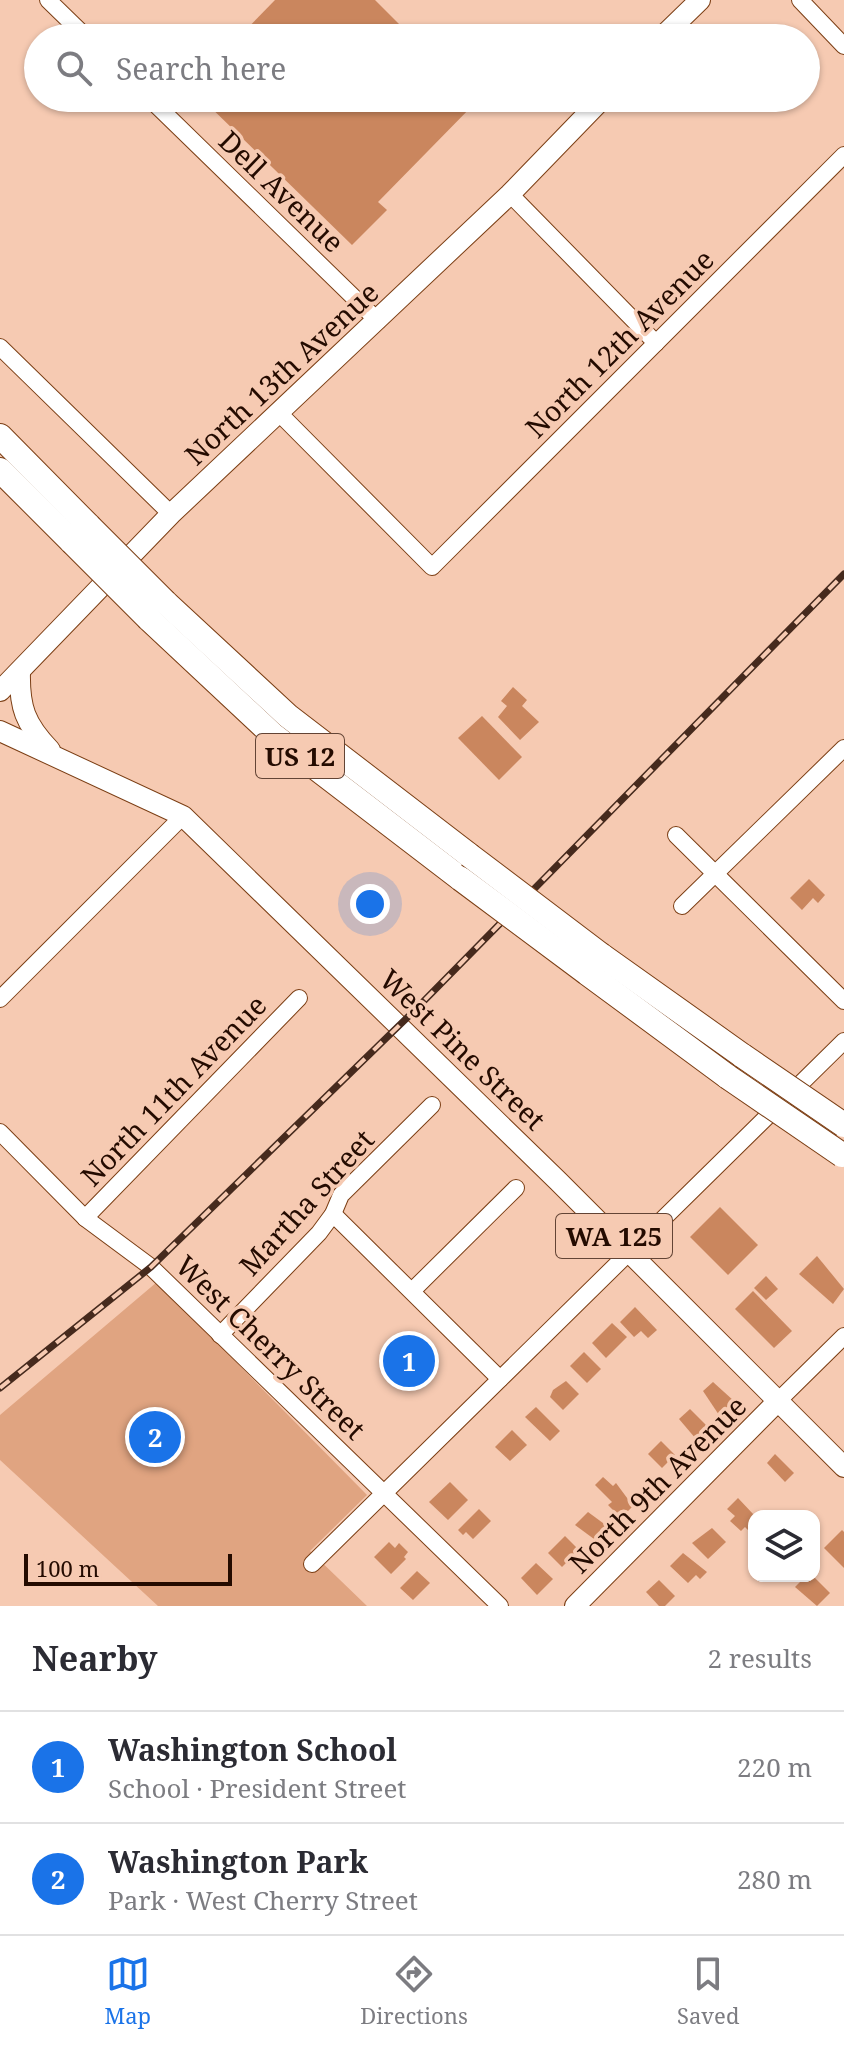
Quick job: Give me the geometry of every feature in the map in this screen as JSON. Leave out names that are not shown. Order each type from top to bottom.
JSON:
[{"type":"highway","name":"US 12","points":[[0,436],[81,534],[273,735],[461,879],[743,1056],[844,1125]]},
{"type":"highway","name":"US 12","points":[[0,470],[81,534]]},
{"type":"highway","name":"US 12","points":[[157,611],[469,855],[728,1077],[843,1155]]},
{"type":"main road","points":[[675,24],[700,0]]},
{"type":"main road","name":"North 13th Avenue","points":[[0,691],[171,514],[378,321],[510,194],[589,112]]},
{"type":"main road","name":"WA 125","points":[[20,671],[19,702],[23,717],[61,761]]},
{"type":"main road","name":"West Pine Street","points":[[0,731],[183,816],[631,1253],[844,1467]]},
{"type":"main road","name":"North 9th Avenue","points":[[575,1606],[778,1401]]},
{"type":"street","points":[[48,0],[73,24]]},
{"type":"street","points":[[800,0],[844,46]]},
{"type":"street","name":"Dell Avenue","points":[[163,112],[378,321]]},
{"type":"street","name":"North 12th Avenue","points":[[278,412],[432,567],[844,155]]},
{"type":"street","points":[[510,194],[656,343]]},
{"type":"street","points":[[0,347],[171,514]]},
{"type":"street","points":[[682,906],[844,748]]},
{"type":"street","points":[[0,999],[183,816]]},
{"type":"street","points":[[676,835],[844,1001]]},
{"type":"street","name":"North 11th Avenue","points":[[85,1218],[299,998]]},
{"type":"street","points":[[312,1564],[844,1041]]},
{"type":"street","name":"Martha Street","points":[[220,1335],[333,1214],[341,1195],[432,1105]]},
{"type":"street","name":"West Cherry Street","points":[[0,1132],[85,1218],[140,1258],[500,1606]]},
{"type":"street","points":[[413,1290],[516,1188]]},
{"type":"street","points":[[333,1214],[500,1379]]},
{"type":"street","points":[[778,1401],[844,1336]]},
{"type":"shaded area","points":[[157,1282],[367,1495],[310,1551],[367,1606],[158,1606],[0,1460],[0,1415]]},
{"type":"building","points":[[275,0],[375,0],[399,24],[252,24]]},
{"type":"building","points":[[215,112],[466,112],[378,202],[387,210],[352,245]]},
{"type":"building","points":[[513,687],[527,700],[522,706],[539,722],[520,740],[498,717],[507,706],[501,701]]},
{"type":"building","points":[[482,716],[522,757],[499,780],[458,738]]},
{"type":"building","points":[[809,879],[825,895],[818,903],[813,898],[802,910],[790,898]]},
{"type":"building","points":[[720,1207],[758,1245],[728,1275],[690,1237]]},
{"type":"building","points":[[817,1256],[844,1289],[833,1304],[799,1274]]},
{"type":"building","points":[[766,1276],[778,1289],[766,1300],[754,1288]]},
{"type":"building","points":[[753,1291],[792,1331],[774,1348],[735,1309]]},
{"type":"building","points":[[635,1307],[657,1330],[648,1338],[641,1331],[634,1337],[620,1322]]},
{"type":"building","points":[[612,1323],[627,1337],[606,1358],[592,1343]]},
{"type":"building","points":[[584,1352],[601,1369],[587,1383],[570,1366]]},
{"type":"building","points":[[566,1381],[579,1394],[563,1410],[550,1397],[553,1390]]},
{"type":"building","points":[[713,1382],[734,1401],[719,1415],[703,1391]]},
{"type":"building","points":[[536,1407],[560,1431],[550,1441],[525,1417]]},
{"type":"building","points":[[690,1409],[708,1427],[696,1439],[679,1419]]},
{"type":"building","points":[[512,1430],[527,1445],[510,1461],[495,1447]]},
{"type":"building","points":[[661,1441],[675,1455],[662,1468],[648,1454]]},
{"type":"building","points":[[775,1454],[794,1473],[785,1482],[767,1463]]},
{"type":"building","points":[[603,1477],[613,1486],[616,1483],[633,1506],[621,1518],[608,1505],[612,1502],[595,1485]]},
{"type":"building","points":[[450,1482],[468,1500],[448,1520],[429,1502]]},
{"type":"building","points":[[738,1498],[749,1510],[748,1530],[745,1527],[741,1531],[730,1521],[735,1516],[727,1509]]},
{"type":"building","points":[[479,1509],[491,1521],[473,1539],[466,1532],[463,1535],[458,1530]]},
{"type":"building","points":[[588,1512],[607,1526],[594,1539],[575,1525]]},
{"type":"building","points":[[712,1528],[726,1542],[708,1559],[692,1543]]},
{"type":"building","points":[[842,1530],[844,1532],[844,1568],[824,1548]]},
{"type":"building","points":[[565,1536],[579,1550],[562,1567],[548,1553]]},
{"type":"building","points":[[389,1542],[395,1548],[399,1543],[408,1552],[404,1557],[406,1559],[391,1574],[374,1557]]},
{"type":"building","points":[[683,1553],[707,1572],[700,1579],[696,1575],[688,1583],[670,1566]]},
{"type":"building","points":[[536,1563],[553,1579],[537,1595],[521,1578]]},
{"type":"building","points":[[417,1571],[430,1583],[413,1600],[400,1588]]},
{"type":"building","points":[[659,1580],[675,1596],[665,1606],[659,1606],[646,1592]]},
{"type":"building","points":[[800,1582],[819,1582],[830,1593],[817,1606],[795,1587]]},
{"type":"railway","points":[[0,1388],[151,1267],[414,1011],[844,574]]},
{"type":"place","name":"Washington School","points":[[409,1361]]},
{"type":"place","name":"Washington Park","points":[[155,1437]]}]
